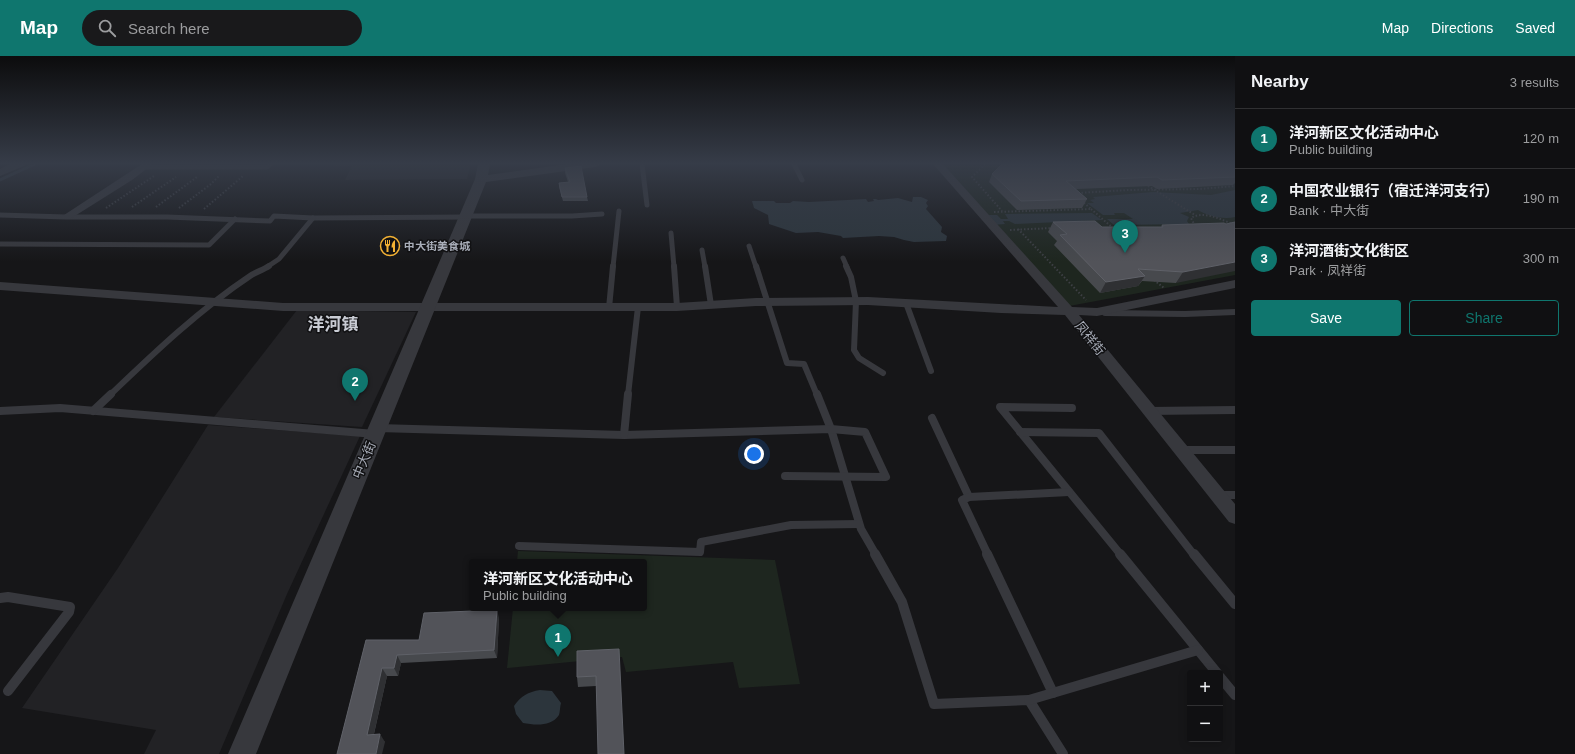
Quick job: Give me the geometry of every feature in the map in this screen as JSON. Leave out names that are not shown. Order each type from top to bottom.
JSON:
[{"type":"street","points":[[66,217],[98,197]]},
{"type":"street","name":"中大街","points":[[242,754],[473,197]]},
{"type":"street","name":"凤祥街","points":[[967,197],[1068,312],[1235,516]]},
{"type":"street","points":[[0,286],[283,307],[609,308],[677,307],[766,302],[856,301],[1068,312],[1097,312],[1235,284]]},
{"type":"lane","points":[[646,197],[647,205]]},
{"type":"lane","points":[[609,308],[620,211]]},
{"type":"lane","points":[[0,215],[66,217],[167,217],[270,221],[274,216],[313,218],[572,216],[602,214]]},
{"type":"lane","points":[[93,411],[162,346],[215,302],[251,275],[263,270],[279,259],[313,218]]},
{"type":"lane","points":[[0,244],[209,245],[235,219]]},
{"type":"lane","points":[[670,233],[677,307]]},
{"type":"lane","points":[[749,246],[787,363],[804,364],[831,429],[859,524],[902,602],[934,704],[1029,700],[1198,650]]},
{"type":"lane","points":[[702,250],[711,305]]},
{"type":"lane","points":[[843,258],[852,277],[856,301],[854,350],[859,358],[883,372]]},
{"type":"lane","points":[[906,303],[931,371]]},
{"type":"lane","points":[[624,435],[638,307]]},
{"type":"lane","points":[[1068,312],[1185,314],[1235,312]]},
{"type":"lane","points":[[1072,408],[1000,407],[1215,670]]},
{"type":"lane","points":[[0,411],[60,408],[376,431],[624,435],[831,429],[865,432],[886,477],[785,476]]},
{"type":"lane","points":[[1149,411],[1235,410]]},
{"type":"lane","points":[[932,418],[969,497]]},
{"type":"lane","points":[[1020,432],[1099,433],[1202,566],[1235,604]]},
{"type":"lane","points":[[1181,450],[1235,450]]},
{"type":"lane","points":[[1053,693],[962,500],[969,497],[1069,492]]},
{"type":"lane","points":[[1217,495],[1235,495]]},
{"type":"lane","points":[[519,546],[700,552],[701,542],[791,525],[859,524]]},
{"type":"lane","points":[[0,598],[8,597],[70,607],[69,612],[8,691]]},
{"type":"lane","points":[[1223,681],[1235,695]]},
{"type":"lane","points":[[1029,700],[1063,754]]},
{"type":"path","points":[[95,217],[124,197]]},
{"type":"path","points":[[118,217],[147,197]]},
{"type":"path","points":[[144,217],[172,197]]},
{"type":"path","points":[[167,217],[194,197]]},
{"type":"path","points":[[194,218],[218,197]]},
{"type":"path","points":[[989,197],[1003,212]]},
{"type":"path","points":[[1164,197],[1195,215],[1209,216],[1235,225]]},
{"type":"path","points":[[1079,199],[1119,234]]},
{"type":"path","points":[[1045,206],[1050,210]]},
{"type":"path","points":[[980,212],[1092,210]]},
{"type":"path","points":[[1195,215],[1192,216],[1191,221],[1198,228]]},
{"type":"path","points":[[997,230],[1056,228]]},
{"type":"path","points":[[1018,229],[1097,312]]},
{"type":"path","points":[[1150,276],[1173,297]]},
{"type":"shaded area","points":[[913,197],[921,197],[928,200],[926,203],[928,206],[926,209],[942,227],[941,232],[947,236],[946,241],[914,242],[894,237],[879,236],[843,238],[841,236],[818,232],[796,233],[769,224],[768,215],[754,208],[752,201],[790,203],[793,201],[809,202],[866,199],[868,202],[874,201],[873,199],[898,198],[912,202]]},
{"type":"shaded area","points":[[966,197],[1235,197],[1235,275],[1064,307]]},
{"type":"shaded area","points":[[1093,197],[1235,197],[1235,217],[1216,217],[1198,210],[1180,213],[1189,217],[1187,221],[1189,224],[1114,225],[1107,219],[1133,219],[1124,213],[1103,215],[1087,203],[1094,203],[1090,200],[1095,199]]},
{"type":"shaded area","points":[[1092,213],[1102,220],[1015,224],[1009,221],[1003,221],[1005,224],[993,225],[984,215],[997,215],[1001,219],[1008,219],[1005,214]]},
{"type":"shaded area","points":[[297,310],[416,312],[362,427],[214,417]]},
{"type":"shaded area","points":[[208,425],[360,436],[287,594],[219,754],[144,754],[156,730],[22,708],[118,568]]},
{"type":"shaded area","points":[[518,551],[775,560],[800,684],[739,688],[733,662],[626,672],[622,657],[507,668],[513,611],[647,611],[647,559],[517,559]]},
{"type":"shaded area","points":[[540,690],[552,691],[561,703],[559,715],[552,722],[538,725],[523,723],[516,714],[514,706],[525,695]]},
{"type":"building","points":[[562,197],[587,197],[562,197]]},
{"type":"building","points":[[1016,197],[1084,197],[1087,199],[1021,201]]},
{"type":"building","points":[[1095,221],[1102,227],[1163,227],[1162,225],[1226,224],[1235,222],[1235,262],[1183,272],[1138,269],[1145,276],[1106,282],[1060,235],[1067,234],[1053,222]]},
{"type":"building","points":[[497,611],[494,650],[397,655],[394,668],[382,668],[367,735],[380,734],[376,754],[337,754],[366,640],[419,640],[424,613]]},
{"type":"building","points":[[619,649],[624,754],[598,754],[596,676],[577,677],[577,651]]},
{"type":"place","name":"中大街美食城","points":[[390,246]]},
{"type":"place","name":"洋河酒街文化街区","points":[[1125,253]]},
{"type":"place","name":"中国农业银行（宿迁洋河支行）","points":[[355,401]]},
{"type":"place","name":"洋河新区文化活动中心","points":[[558,657]]},
{"type":"district","name":"洋河镇","points":[[333,324]]}]
